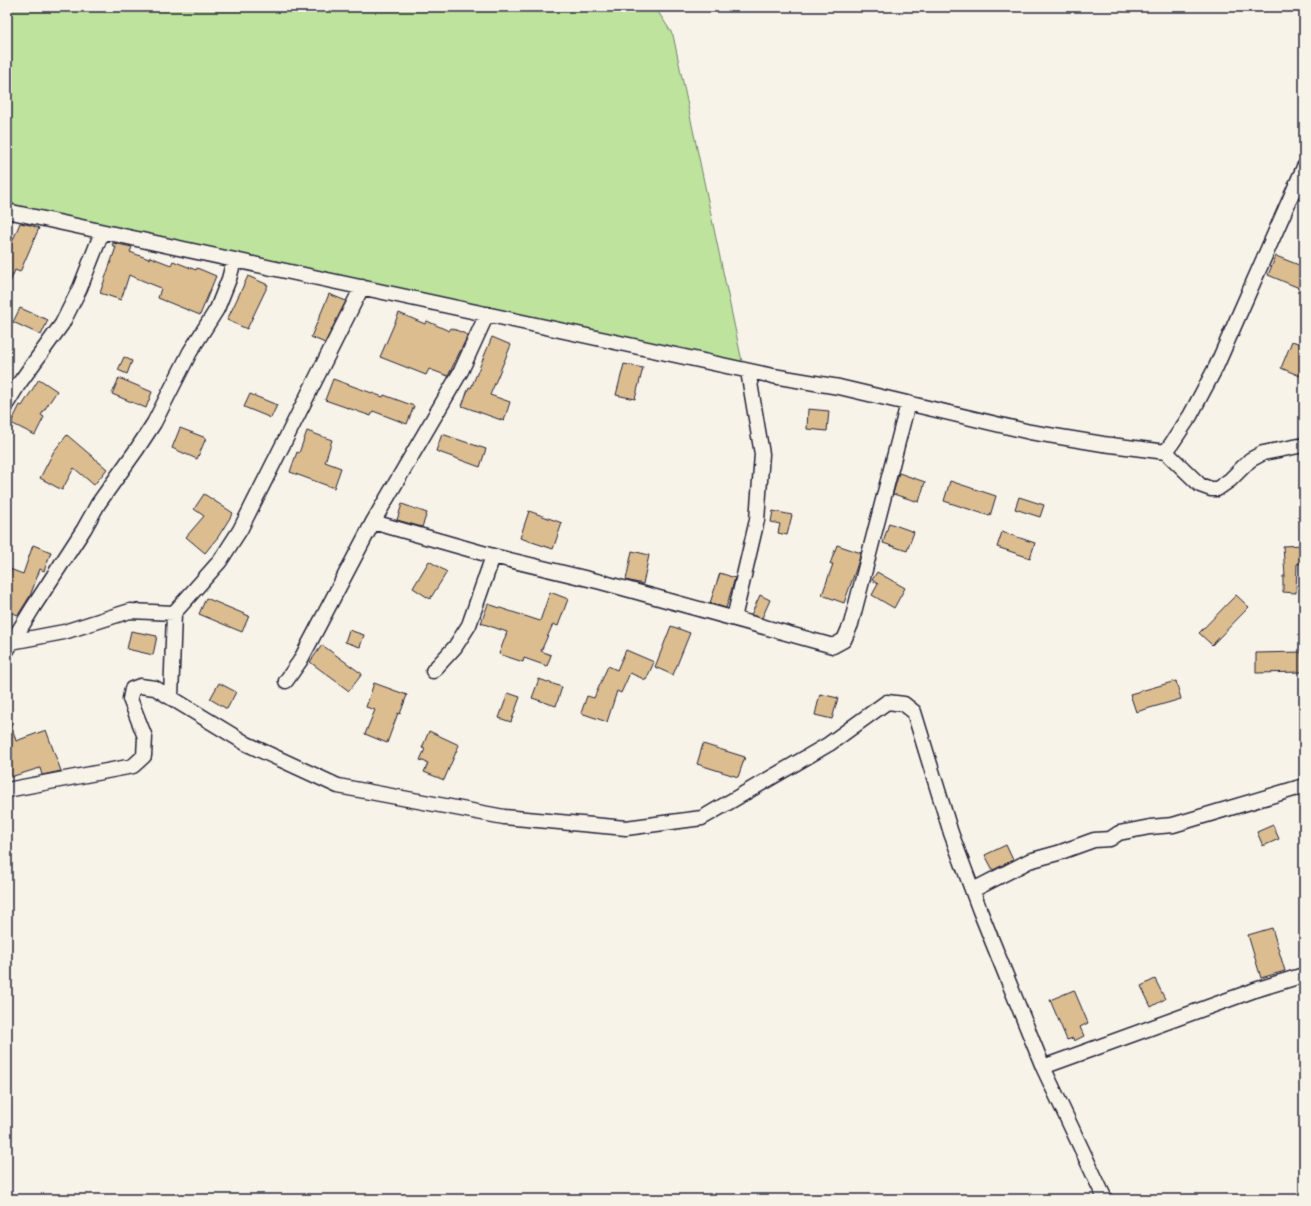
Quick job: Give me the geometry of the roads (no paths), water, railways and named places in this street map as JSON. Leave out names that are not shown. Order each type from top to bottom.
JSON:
[{"type":"street","points":[[1166,452],[1190,416],[1216,367],[1304,167]]},
{"type":"street","points":[[7,211],[748,370],[839,387],[1030,432],[1103,444],[1166,452],[1200,485],[1211,489],[1217,489],[1230,480],[1250,460],[1263,453],[1304,445]]},
{"type":"street","points":[[7,403],[18,385],[62,324],[80,288],[102,232]]},
{"type":"street","points":[[11,648],[98,504],[154,423],[190,352],[217,309],[229,279],[234,260]]},
{"type":"street","points":[[171,698],[174,613],[220,561],[240,530],[362,287]]},
{"type":"street","points":[[286,681],[300,661],[373,522],[461,371],[487,314]]},
{"type":"street","points":[[734,618],[757,520],[762,454],[748,370]]},
{"type":"street","points":[[373,522],[493,556],[601,582],[834,646],[844,640],[851,624],[908,403]]},
{"type":"street","points":[[433,671],[455,647],[469,625],[493,556]]},
{"type":"street","points":[[11,648],[130,611],[174,613]]},
{"type":"street","points":[[7,790],[133,766],[144,756],[145,737],[130,699],[132,689],[140,686],[155,688],[247,744],[338,786],[504,817],[626,828],[702,818],[829,744],[887,702],[904,704],[914,712],[951,832],[1043,1067],[1105,1199]]},
{"type":"street","points":[[973,890],[1029,861],[1058,854],[1094,840],[1110,839],[1119,833],[1150,827],[1173,825],[1304,786]]},
{"type":"street","points":[[1043,1067],[1255,990],[1304,975]]}]
